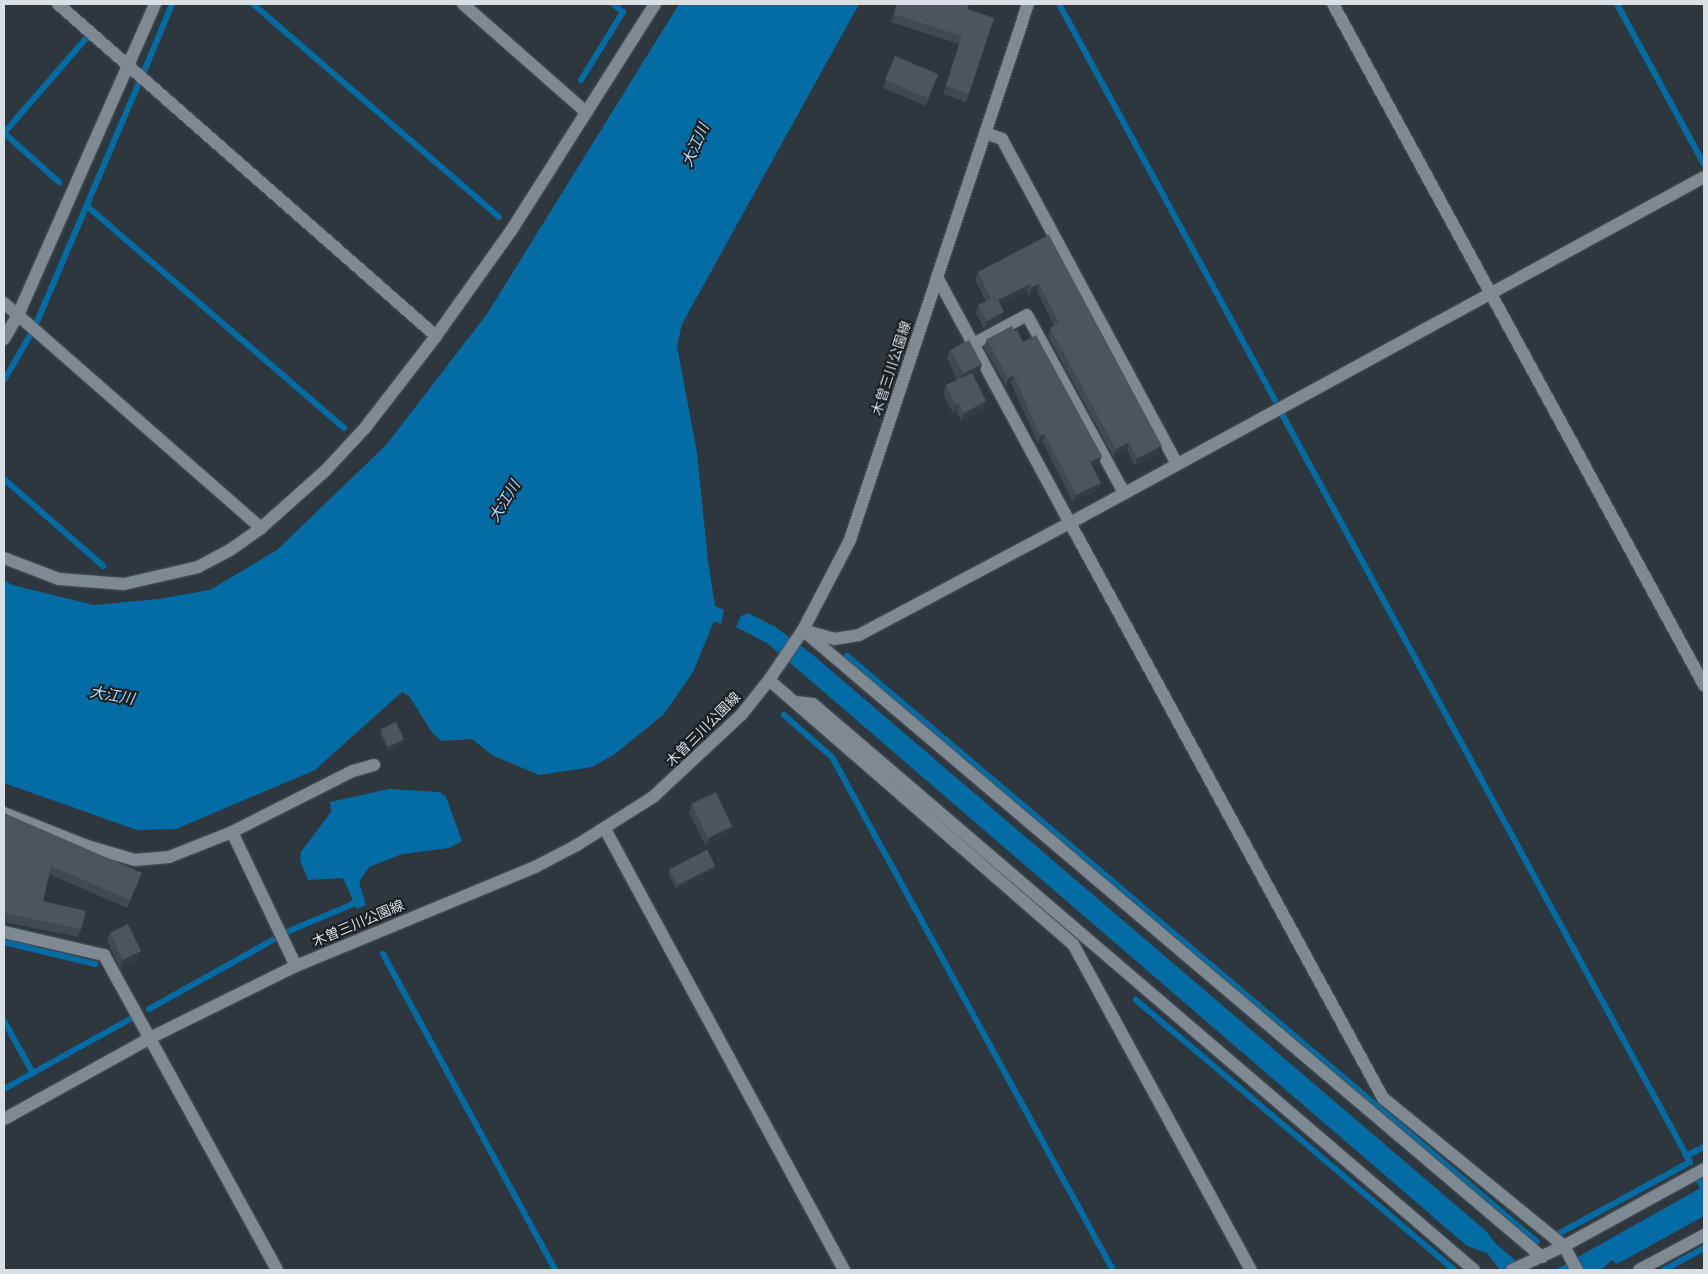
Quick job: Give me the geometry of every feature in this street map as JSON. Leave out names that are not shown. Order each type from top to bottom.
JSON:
[{"type":"street","points":[[58,4],[436,336]]},
{"type":"street","points":[[4,339],[18,315],[129,67],[155,4]]},
{"type":"street","points":[[463,4],[586,112]]},
{"type":"street","points":[[4,558],[59,579],[124,584],[198,567],[230,550],[261,528],[326,471],[365,428],[436,336],[511,231],[655,4]]},
{"type":"street","name":"木曽三川公園線","points":[[4,1119],[150,1038],[296,966],[535,867],[605,829],[653,797],[696,760],[742,714],[770,680],[800,633],[850,540],[1028,4]]},
{"type":"street","points":[[1333,4],[1704,685]]},
{"type":"street","points":[[985,133],[1002,140],[1177,464]]},
{"type":"street","points":[[800,633],[834,639],[859,635],[883,625],[1704,177]]},
{"type":"street","points":[[937,277],[1383,1098],[1567,1250],[1577,1270]]},
{"type":"street","points":[[4,303],[261,528]]},
{"type":"street","points":[[973,344],[1027,315],[1124,493]]},
{"type":"street","points":[[800,633],[1539,1258]]},
{"type":"street","points":[[770,680],[1073,944],[1251,1270]]},
{"type":"street","points":[[795,702],[813,704],[1474,1270]]},
{"type":"street","points":[[4,813],[87,846],[135,860],[169,857],[232,832],[352,771],[374,765]]},
{"type":"street","points":[[605,829],[844,1270]]},
{"type":"street","points":[[232,832],[296,966]]},
{"type":"street","points":[[4,932],[104,955],[278,1270]]},
{"type":"street","points":[[1512,1270],[1539,1258],[1567,1250],[1704,1169]]},
{"type":"street","points":[[1639,1270],[1704,1235]]},
{"type":"water","name":"大江川","points":[[679,4],[859,4],[682,324],[677,346],[697,453],[708,561],[715,606],[724,610],[721,624],[714,621],[693,672],[664,714],[615,754],[592,767],[539,775],[492,755],[472,739],[442,741],[433,734],[409,696],[402,692],[315,770],[176,829],[137,830],[4,783],[4,580],[12,585],[94,605],[158,599],[210,590],[277,550],[386,445],[487,314]]},
{"type":"water","points":[[748,613],[774,626],[813,655],[1486,1231],[1496,1244],[1527,1270],[1500,1270],[1487,1253],[1467,1246],[767,643],[736,627],[741,616]]},
{"type":"water","points":[[389,789],[440,792],[446,797],[462,841],[449,848],[402,854],[369,867],[359,882],[366,905],[357,909],[343,878],[308,880],[300,860],[301,852],[331,812],[330,802]]},
{"type":"water","points":[[1704,1186],[1704,1216],[1617,1264],[1612,1260],[1601,1270],[1555,1270]]},
{"type":"building","points":[[897,4],[969,4],[967,9],[994,18],[969,94],[946,86],[962,36],[894,14]]},
{"type":"building","points":[[895,56],[938,74],[928,98],[885,80]]},
{"type":"building","points":[[1049,235],[1162,446],[1137,458],[1129,442],[1116,449],[1050,328],[1059,323],[1039,284],[1032,287],[1030,284],[998,300],[1004,312],[987,321],[978,305],[991,299],[978,272]]},
{"type":"building","points":[[1012,326],[1014,331],[1017,330],[1023,342],[1036,335],[1102,456],[1090,462],[1101,483],[1076,495],[1045,434],[1040,436],[1014,375],[1008,378],[987,339]]},
{"type":"building","points":[[969,340],[982,364],[963,374],[950,350]]},
{"type":"building","points":[[972,373],[986,401],[964,413],[959,403],[956,405],[946,385]]},
{"type":"building","points":[[396,722],[404,739],[389,746],[381,729]]},
{"type":"building","points":[[716,792],[732,826],[708,838],[692,803]]},
{"type":"building","points":[[4,813],[142,873],[130,900],[51,866],[43,901],[86,911],[81,929],[4,913]]},
{"type":"building","points":[[707,850],[715,866],[678,885],[670,869]]},
{"type":"building","points":[[128,924],[141,951],[123,960],[110,933]]},
{"type":"waterway","points":[[143,74],[172,4]]},
{"type":"waterway","points":[[253,4],[499,217]]},
{"type":"waterway","points":[[581,80],[623,12],[613,4]]},
{"type":"waterway","points":[[1059,4],[1275,400]]},
{"type":"waterway","points":[[1617,4],[1704,164]]},
{"type":"waterway","points":[[4,133],[88,36]]},
{"type":"waterway","points":[[36,324],[138,85]]},
{"type":"waterway","points":[[4,133],[59,182]]},
{"type":"waterway","points":[[88,207],[344,428]]},
{"type":"waterway","points":[[4,380],[31,334]]},
{"type":"waterway","points":[[1283,416],[1690,1162],[1558,1234]]},
{"type":"waterway","points":[[4,479],[103,566]]},
{"type":"waterway","points":[[847,656],[1537,1242]]},
{"type":"waterway","points":[[784,715],[832,757],[1113,1270]]},
{"type":"waterway","points":[[289,931],[353,904],[356,897]]},
{"type":"waterway","points":[[149,1009],[273,940]]},
{"type":"waterway","points":[[4,942],[95,964]]},
{"type":"waterway","points":[[383,954],[555,1270]]},
{"type":"waterway","points":[[1136,1000],[1454,1270]]},
{"type":"waterway","points":[[4,1089],[132,1018]]},
{"type":"waterway","points":[[4,1021],[33,1073]]},
{"type":"waterway","points":[[1686,1156],[1704,1147]]},
{"type":"waterway","points":[[1698,1179],[1704,1189]]},
{"type":"waterway","points":[[1664,1270],[1704,1248]]}]
